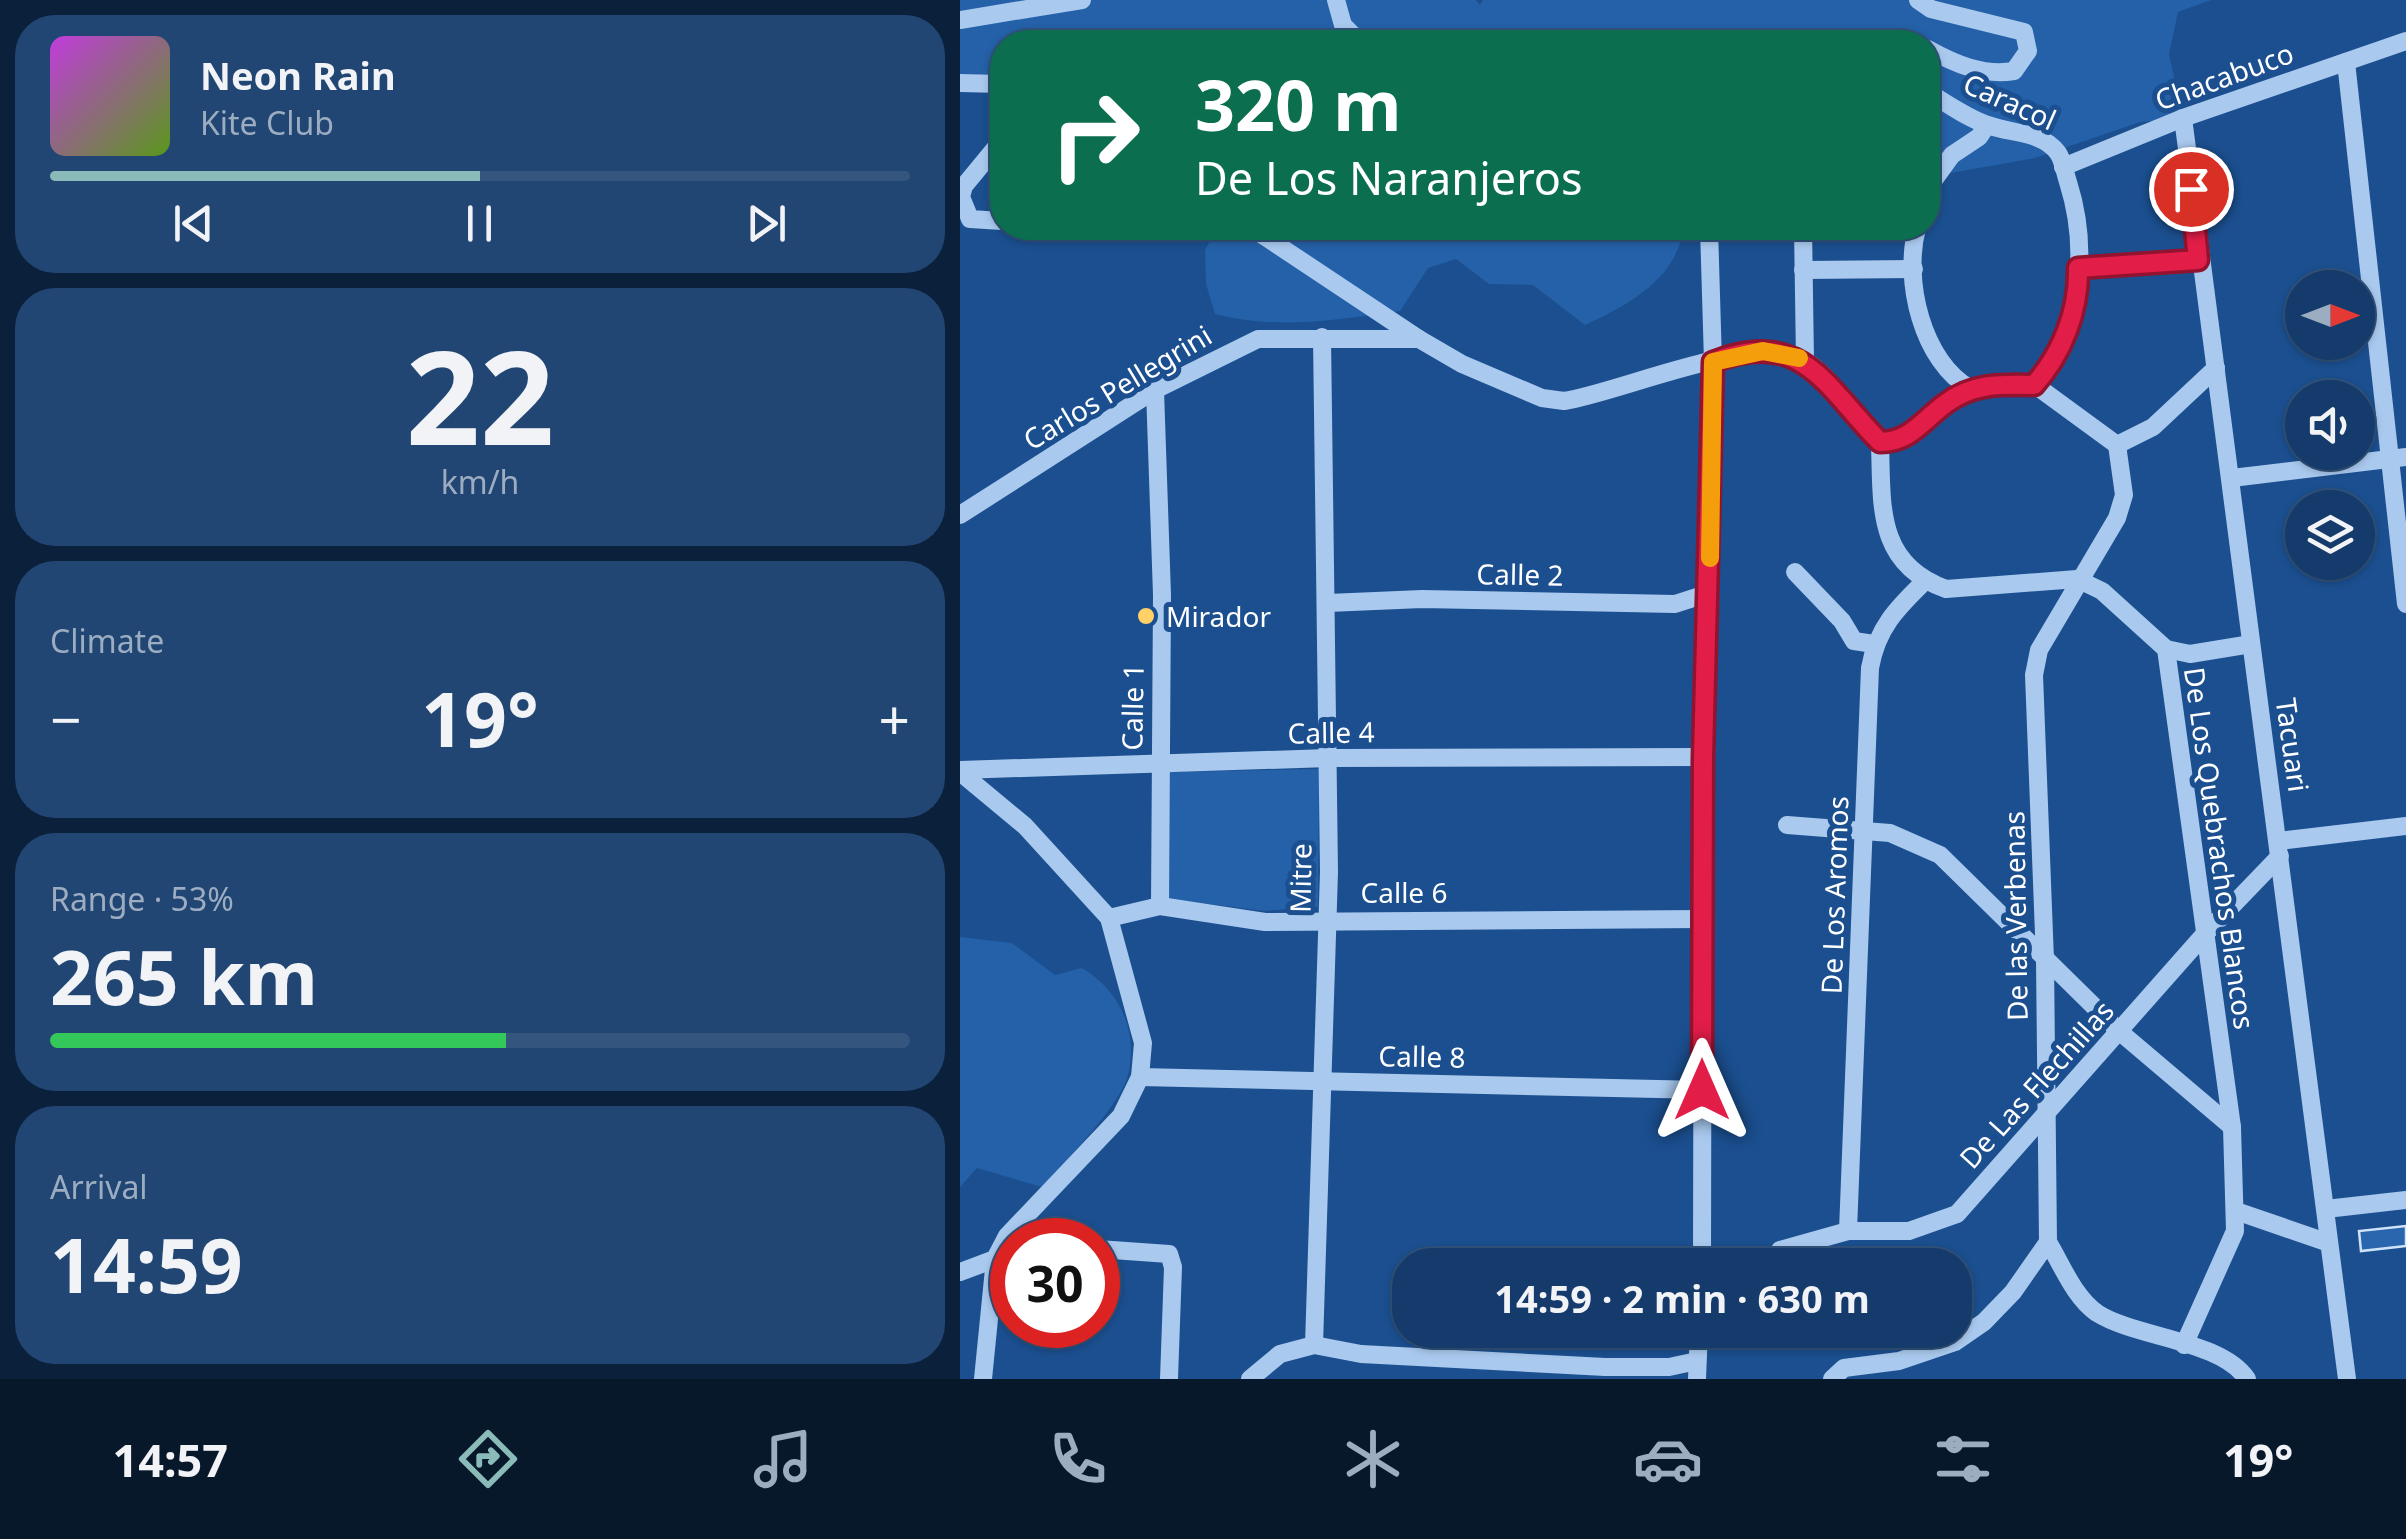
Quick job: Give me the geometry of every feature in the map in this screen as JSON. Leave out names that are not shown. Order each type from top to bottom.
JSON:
[{"type":"street","points":[[960,20],[1082,0]]},
{"type":"street","points":[[1336,0],[1342,25],[1347,30]]},
{"type":"street","name":"Caracol","points":[[1918,0],[1931,9],[2024,32],[2028,51],[2014,71],[1998,74],[1957,65],[1940,56]]},
{"type":"street","name":"Chacabuco","points":[[2063,167],[2183,118],[2406,42]]},
{"type":"street","points":[[2346,62],[2398,458],[2406,604]]},
{"type":"street","points":[[960,83],[990,84]]},
{"type":"street","name":"Caracol","points":[[1940,99],[1986,125],[2037,137],[2058,153],[2063,167]]},
{"type":"street","name":"Tacuari","points":[[2183,118],[2198,260],[2232,478],[2250,644],[2347,1379]]},
{"type":"street","points":[[1940,172],[1952,155],[1979,137],[1986,125]]},
{"type":"street","points":[[990,155],[964,186],[961,197],[970,219],[990,220]]},
{"type":"street","points":[[2034,385],[2053,364],[2065,338],[2078,268],[2078,230],[2063,167]]},
{"type":"street","points":[[1270,240],[1420,339]]},
{"type":"street","points":[[1702,1248],[1703,757],[1713,362],[1709,240]]},
{"type":"street","points":[[1803,240],[1805,360],[1880,442],[1882,503],[1892,552],[1926,582],[1946,588],[2077,579]]},
{"type":"street","points":[[1915,240],[1915,290],[1934,353],[1952,379],[1971,390]]},
{"type":"street","points":[[2078,268],[2198,260]]},
{"type":"street","points":[[1803,270],[1914,269]]},
{"type":"street","name":"Mitre","points":[[1314,1344],[1329,758],[1322,337]]},
{"type":"street","name":"Carlos Pellegrini","points":[[960,514],[1155,390],[1258,339],[1420,339],[1462,364],[1542,398],[1564,401],[1763,351],[1787,353],[1805,360]]},
{"type":"street","points":[[1880,442],[1898,442],[1946,402],[1992,383],[2034,385],[2116,445],[2153,426],[2216,368]]},
{"type":"street","name":"Calle 1","points":[[1155,390],[1162,595],[1160,906]]},
{"type":"street","name":"De las Verbenas","points":[[2048,1242],[2045,960],[2034,674],[2039,650],[2116,518],[2124,495],[2116,445]]},
{"type":"street","points":[[2232,478],[2398,458]]},
{"type":"street","points":[[1794,572],[1842,621],[1854,641],[1874,644]]},
{"type":"street","name":"De Los Quebrachos Blancos","points":[[2077,579],[2102,591],[2166,649],[2202,937],[2232,1127],[2236,1211],[2235,1230],[2184,1344]]},
{"type":"street","name":"De Los Aromos","points":[[1848,1231],[1867,716],[1874,644],[1890,615],[1926,582]]},
{"type":"street","name":"Calle 2","points":[[1328,603],[1422,599],[1675,604],[1708,593]]},
{"type":"street","points":[[2166,649],[2190,654],[2250,644]]},
{"type":"street","name":"Calle 4","points":[[960,771],[1329,758],[1703,757]]},
{"type":"street","points":[[960,771],[1025,826],[1109,918],[1144,1043],[1140,1077],[1120,1116],[1024,1218]]},
{"type":"street","points":[[1787,824],[1915,840],[1940,855],[2120,1032],[2232,1127]]},
{"type":"street","points":[[2280,849],[2406,826]]},
{"type":"street","name":"De Las Flechillas","points":[[1787,1248],[1848,1231],[1910,1231],[1957,1214],[2280,849]]},
{"type":"street","name":"Calle 6","points":[[1109,918],[1160,906],[1265,922],[1703,919]]},
{"type":"street","name":"Calle 8","points":[[1140,1077],[1702,1090]]},
{"type":"street","points":[[2326,1209],[2406,1200]]},
{"type":"street","points":[[2236,1211],[2329,1243]]},
{"type":"street","points":[[1832,1379],[1844,1368],[1899,1362],[1955,1342],[1984,1322],[2013,1292],[2048,1242],[2080,1296],[2098,1313],[2230,1364],[2247,1379]]},
{"type":"street","points":[[1120,1250],[1169,1254],[1173,1267],[1168,1379]]},
{"type":"street","points":[[960,1272],[990,1261]]},
{"type":"street","points":[[983,1379],[990,1309]]},
{"type":"street","points":[[1250,1379],[1280,1354],[1314,1344],[1361,1354],[1697,1370]]},
{"type":"shaded area","points":[[960,0],[1476,0],[1480,5],[1483,0],[2211,0],[2178,12],[2169,54],[2183,118],[2140,122],[2035,158],[1940,175],[1940,30],[990,30],[990,75],[960,74]]},
{"type":"shaded area","points":[[1210,240],[1680,240],[1671,262],[1648,288],[1585,325],[1533,285],[1489,284],[1456,259],[1428,268],[1400,311],[1330,320],[1238,319],[1215,314],[1206,284],[1205,250]]},
{"type":"shaded area","points":[[1319,769],[1318,907],[1265,911],[1168,899],[1167,772]]},
{"type":"shaded area","points":[[960,937],[1012,943],[1055,975],[1082,968],[1116,1000],[1128,1027],[1131,1058],[1123,1087],[1091,1133],[1042,1187],[977,1168],[960,1187]]},
{"type":"building","points":[[2406,1226],[2406,1246],[2361,1251],[2359,1231]]},
{"type":"slow traffic","points":[[1710,558],[1713,362],[1763,351],[1799,358]]},
{"type":"place","name":"Mirador","points":[[1146,616]]},
{"type":"route","points":[[1702,1090],[1703,757],[1713,362],[1763,351],[1787,353],[1805,360],[1880,442],[1898,442],[1946,402],[1971,390],[1992,383],[2034,385],[2053,364],[2065,338],[2078,268],[2198,260],[2191,189]]}]
